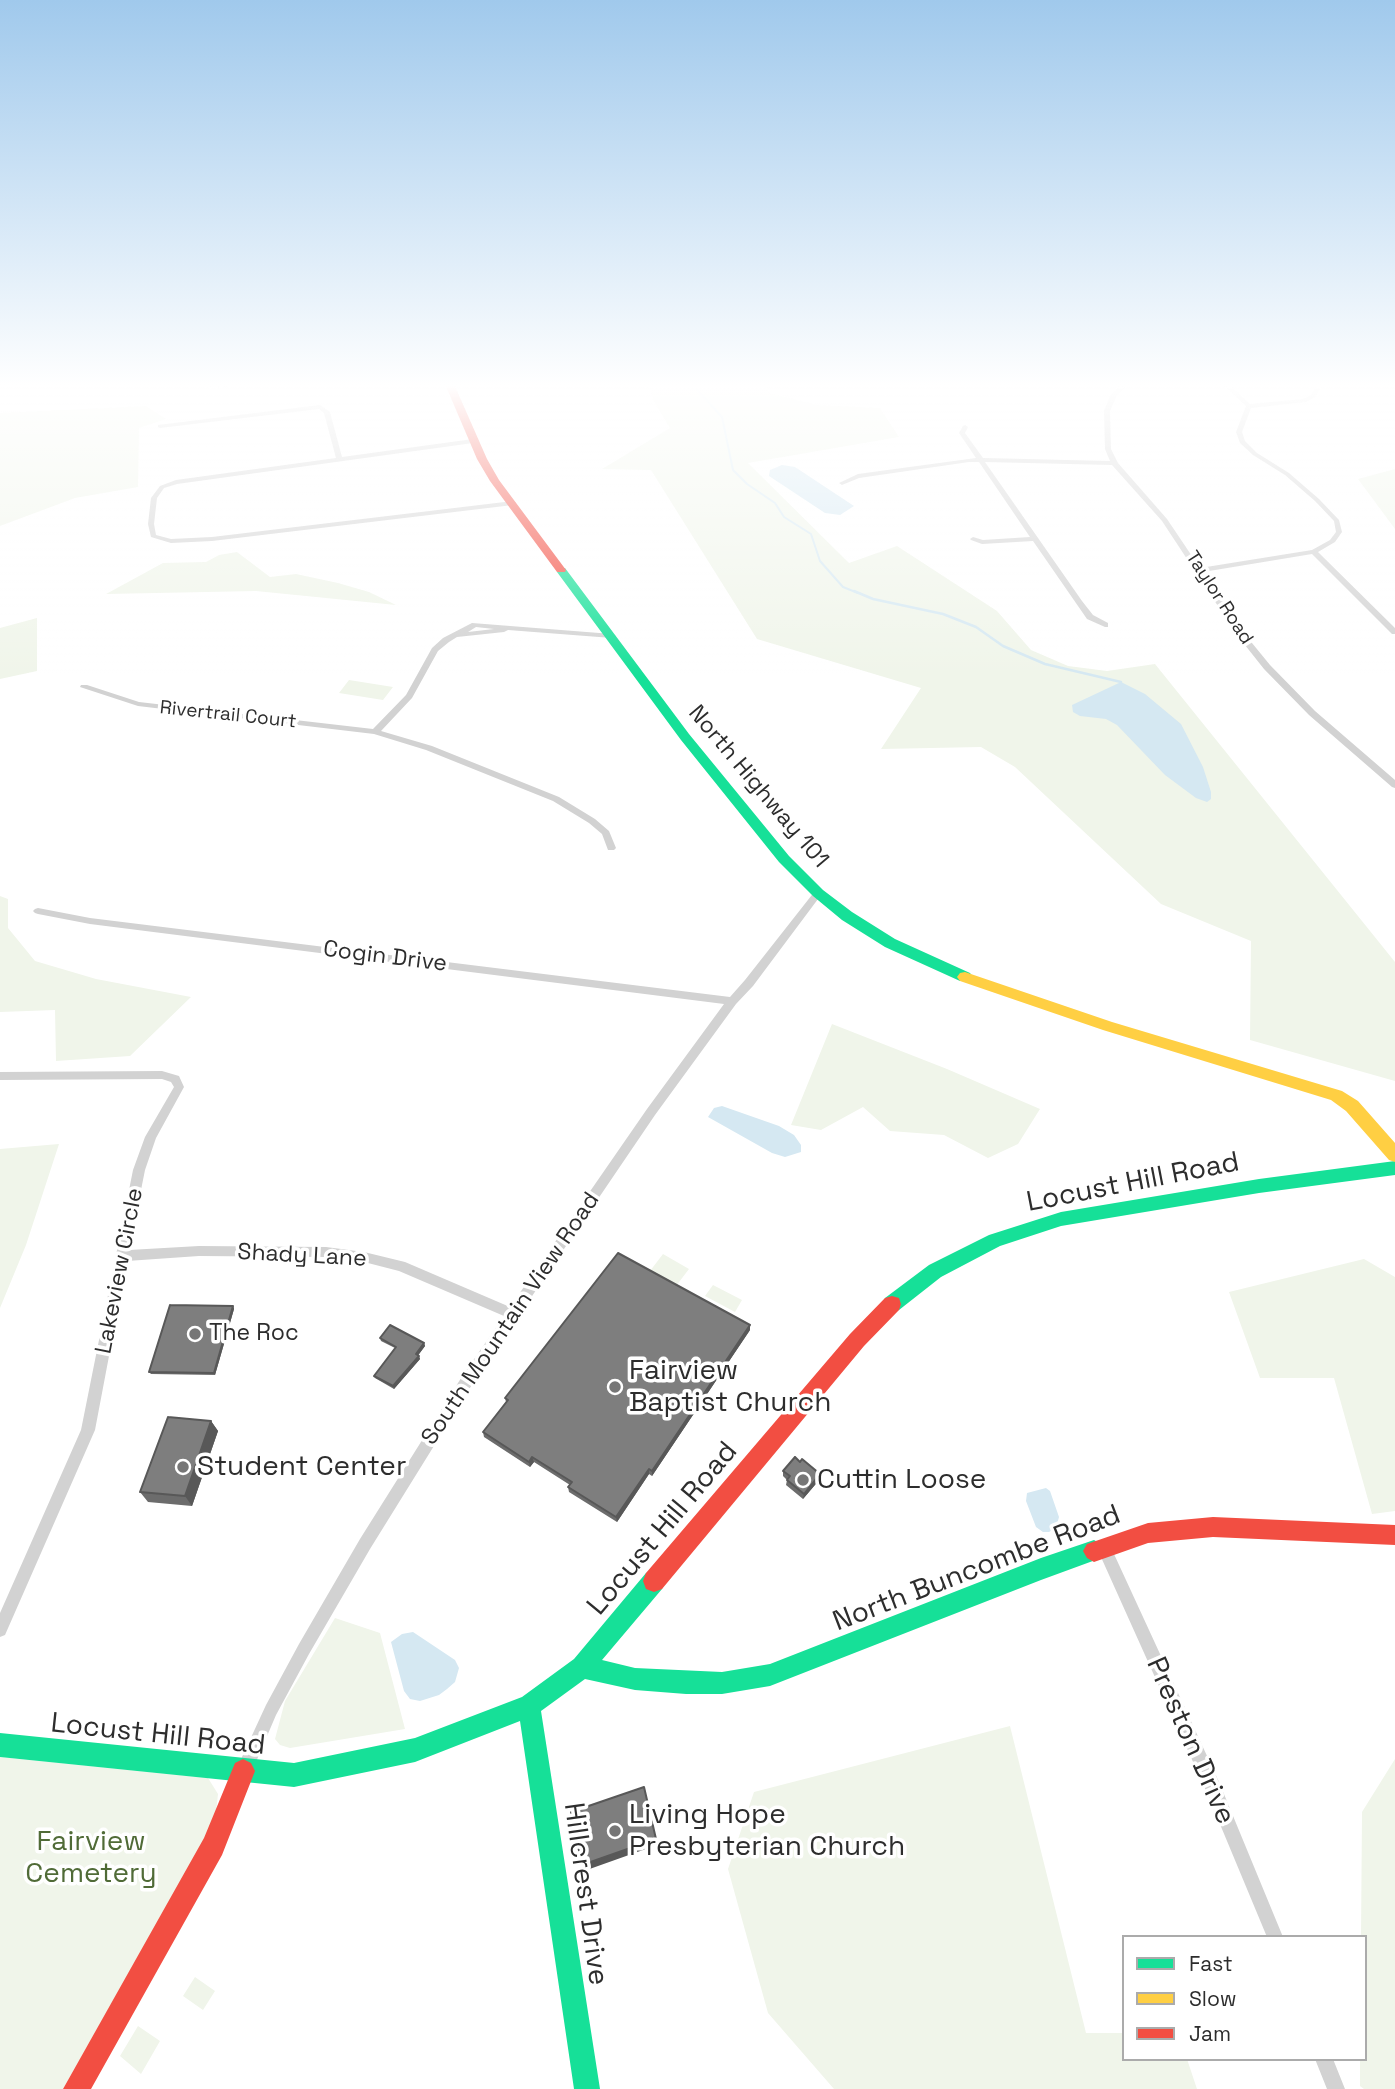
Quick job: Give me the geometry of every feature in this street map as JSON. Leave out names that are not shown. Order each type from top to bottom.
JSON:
[{"type":"main road","name":"North Highway 101","points":[[497,481],[685,737],[784,859],[818,893],[847,916],[890,943],[984,985],[1108,1026],[1336,1095],[1352,1106],[1395,1155]]},
{"type":"main road","name":"Locust Hill Road","points":[[0,1745],[294,1775],[365,1762],[452,1738],[529,1706],[582,1668],[856,1340],[892,1304],[935,1271],[995,1240],[1061,1219],[1259,1186],[1395,1168]]},
{"type":"main road","name":"North Buncombe Road","points":[[582,1668],[635,1679],[686,1683],[722,1683],[770,1675],[1103,1546],[1148,1532],[1213,1527],[1395,1535]]},
{"type":"main road","name":"Hillcrest Drive","points":[[529,1706],[587,2089]]},
{"type":"main road","points":[[76,2089],[213,1846],[243,1771]]},
{"type":"street","points":[[185,481],[169,484],[157,492],[153,503],[153,536],[165,541],[203,540],[513,503]]},
{"type":"street","points":[[842,484],[847,481]]},
{"type":"street","points":[[995,481],[1090,617],[1105,625]]},
{"type":"street","name":"Taylor Road","points":[[1131,481],[1165,520],[1240,633],[1267,667],[1312,713],[1395,785]]},
{"type":"street","points":[[1200,570],[1314,552],[1336,538],[1339,532],[1337,521],[1297,481]]},
{"type":"street","points":[[973,539],[982,542],[1034,539]]},
{"type":"street","points":[[1314,552],[1395,632]]},
{"type":"street","points":[[374,732],[409,696],[435,650],[456,635],[472,636],[507,629],[612,636]]},
{"type":"street","name":"Rivertrail Court","points":[[84,687],[138,704],[374,732],[429,748],[556,800],[592,821],[606,833],[611,848]]},
{"type":"street","name":"South Mountain View Road","points":[[243,1771],[291,1673],[365,1544],[439,1424],[512,1314],[732,1001],[818,893]]},
{"type":"street","name":"Cogin Drive","points":[[38,911],[90,921],[732,1001]]},
{"type":"street","name":"Lakeview Circle","points":[[0,1076],[162,1075],[171,1077],[178,1083],[176,1095],[143,1156],[88,1430],[0,1630]]},
{"type":"street","name":"Shady Lane","points":[[123,1256],[213,1251],[326,1252],[363,1257],[401,1266],[512,1314]]},
{"type":"street","name":"Preston Drive","points":[[1103,1546],[1213,1788],[1274,1935]]},
{"type":"street","points":[[1325,2061],[1336,2089]]},
{"type":"green space","points":[[0,481],[138,481],[138,487],[75,498],[0,526]]},
{"type":"green space","points":[[658,481],[767,481],[849,563],[897,546],[997,611],[1031,650],[1068,666],[1107,671],[1155,664],[1395,962],[1395,1081],[1250,1040],[1251,941],[1161,904],[1015,767],[981,747],[881,749],[921,688],[757,639]]},
{"type":"green space","points":[[1360,481],[1395,481],[1395,529]]},
{"type":"green space","points":[[237,552],[270,577],[296,574],[338,583],[369,592],[396,605],[256,591],[106,594],[163,563],[206,562],[219,555]]},
{"type":"green space","points":[[37,618],[37,671],[0,679],[0,628]]},
{"type":"green space","points":[[349,680],[393,687],[383,700],[339,693]]},
{"type":"green space","points":[[0,896],[8,899],[8,928],[35,961],[96,979],[191,997],[130,1056],[56,1061],[55,1010],[0,1012]]},
{"type":"green space","points":[[832,1024],[1040,1109],[1018,1144],[988,1158],[944,1135],[890,1131],[863,1107],[821,1130],[791,1125]]},
{"type":"green space","points":[[59,1144],[26,1245],[0,1308],[0,1149]]},
{"type":"green space","points":[[663,1254],[689,1269],[676,1286],[650,1271]]},
{"type":"green space","points":[[1364,1259],[1395,1277],[1395,1511],[1372,1514],[1334,1378],[1260,1378],[1229,1292]]},
{"type":"green space","points":[[713,1285],[742,1300],[735,1312],[705,1296]]},
{"type":"green space","points":[[335,1618],[380,1633],[405,1729],[290,1748],[280,1745],[275,1739],[285,1701]]},
{"type":"green space","points":[[1010,1726],[1086,2033],[1122,2033],[1122,2061],[1188,2061],[1197,2089],[834,2089],[768,2013],[728,1869],[754,1792]]},
{"type":"green space","name":"Fairview Cemetery","points":[[0,1757],[208,1778],[218,1794],[215,1821],[63,2089],[0,2089]]},
{"type":"green space","points":[[1395,1759],[1395,2089],[1364,2089],[1360,2086],[1360,2061],[1367,2061],[1367,1935],[1361,1935],[1362,1812]]},
{"type":"green space","points":[[195,1977],[215,1991],[203,2010],[183,1996]]},
{"type":"green space","points":[[138,2026],[160,2041],[141,2074],[120,2056]]},
{"type":"water","points":[[777,481],[817,481],[854,506],[840,515],[825,513]]},
{"type":"water","points":[[1121,682],[1145,694],[1181,724],[1203,767],[1211,792],[1211,799],[1207,802],[1196,798],[1165,775],[1117,725],[1106,719],[1080,716],[1073,712],[1072,705]]},
{"type":"water","points":[[722,1106],[779,1126],[794,1135],[801,1145],[801,1152],[785,1157],[772,1153],[708,1117],[714,1108]]},
{"type":"water","points":[[1046,1488],[1050,1491],[1059,1517],[1056,1528],[1043,1532],[1036,1527],[1026,1501],[1027,1493]]},
{"type":"water","points":[[413,1632],[455,1660],[459,1668],[455,1682],[447,1689],[439,1695],[420,1701],[410,1699],[404,1691],[391,1642],[402,1634]]},
{"type":"building","name":"Fairview Baptist Church","points":[[618,1253],[750,1325],[652,1471],[649,1469],[616,1517],[568,1487],[572,1482],[532,1457],[529,1462],[483,1432],[508,1400],[505,1398]]},
{"type":"building","name":"The Roc","points":[[170,1305],[233,1306],[214,1373],[149,1372]]},
{"type":"building","points":[[390,1325],[424,1343],[416,1354],[419,1356],[393,1386],[374,1376],[396,1347],[380,1338]]},
{"type":"building","name":"Student Center","points":[[168,1417],[211,1421],[185,1496],[140,1492]]},
{"type":"building","name":"Cuttin Loose","points":[[795,1457],[800,1462],[802,1459],[820,1474],[804,1494],[787,1480],[790,1476],[783,1471]]},
{"type":"building","name":"Living Hope Presbyterian Church","points":[[644,1787],[656,1839],[582,1865],[571,1812]]},
{"type":"waterway","points":[[744,481],[775,503],[784,517],[811,534],[820,561],[843,587],[858,593]]},
{"type":"waterway","points":[[854,591],[873,599],[943,614],[976,627],[1003,646],[1045,664],[1121,682]]},
{"type":"traffic: fast","points":[[561,570],[685,737],[784,859],[818,893],[847,916],[890,943],[965,977]]},
{"type":"traffic: fast","points":[[892,1304],[935,1271],[995,1240],[1061,1219],[1259,1186],[1395,1168]]},
{"type":"traffic: fast","points":[[582,1667],[635,1679],[686,1683],[722,1683],[770,1675],[1041,1569],[1094,1551]]},
{"type":"traffic: fast","points":[[0,1745],[294,1775],[415,1750],[529,1706],[582,1667],[654,1581]]},
{"type":"traffic: fast","points":[[529,1706],[587,2089]]},
{"type":"traffic: slow","points":[[965,977],[1108,1026],[1336,1095],[1352,1106],[1395,1155]]},
{"type":"traffic: jam","points":[[495,481],[561,570]]},
{"type":"traffic: jam","points":[[654,1581],[857,1340],[892,1304]]},
{"type":"traffic: jam","points":[[1094,1551],[1148,1533],[1213,1527],[1395,1535]]},
{"type":"traffic: jam","points":[[76,2089],[213,1846],[243,1771]]},
{"type":"place","name":"The Roc","points":[[195,1334]]},
{"type":"place","name":"Fairview Baptist Church","points":[[615,1387]]},
{"type":"place","name":"Student Center","points":[[183,1467]]},
{"type":"place","name":"Cuttin Loose","points":[[803,1480]]},
{"type":"place","name":"Living Hope Presbyterian Church","points":[[615,1831]]}]
